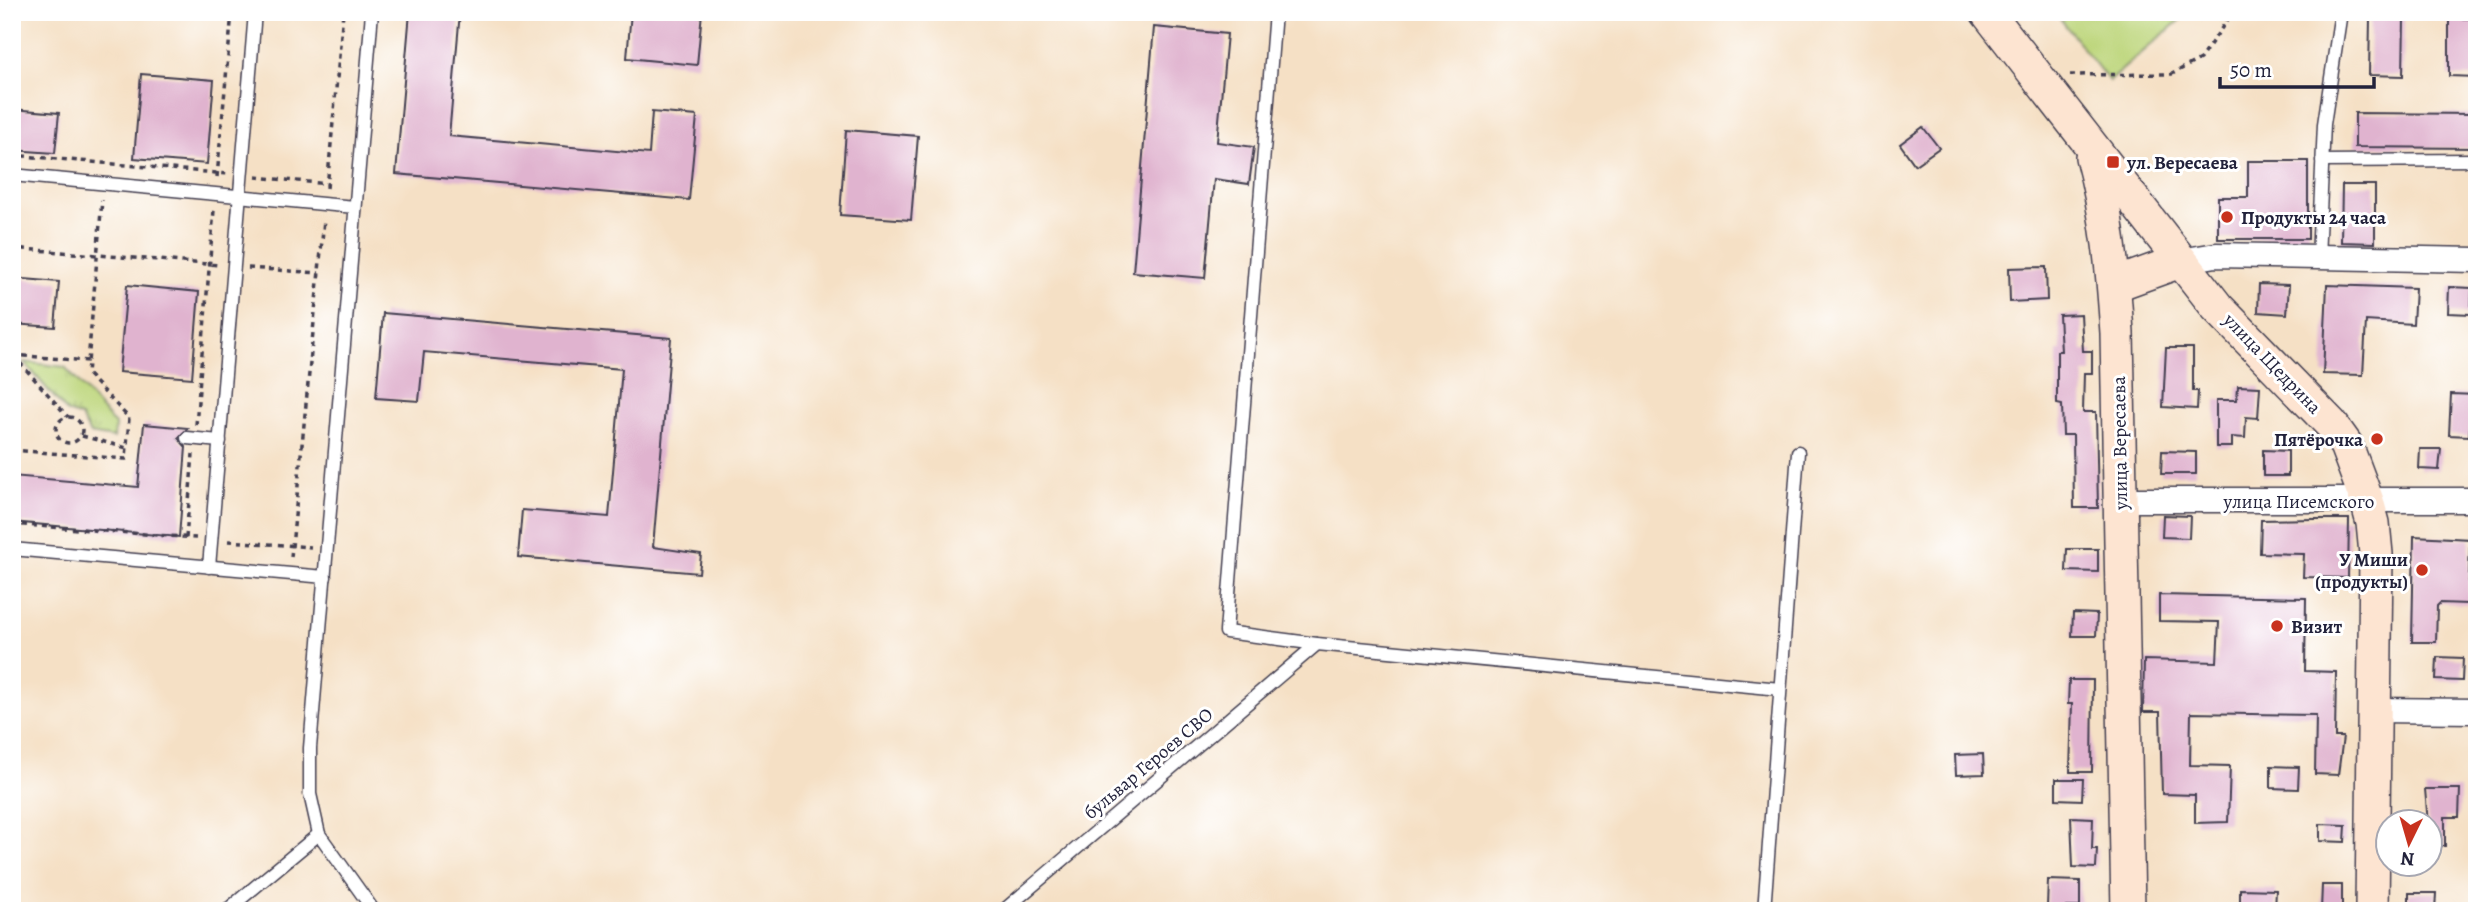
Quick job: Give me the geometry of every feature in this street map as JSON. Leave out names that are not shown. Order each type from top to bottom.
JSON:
[{"type":"main road","name":"улица Вересаева","points":[[1987,12],[2088,144],[2102,193],[2114,285],[2128,911]]},
{"type":"main road","name":"улица Щедрина","points":[[2088,144],[2217,307],[2331,424],[2346,445],[2367,501],[2373,523],[2376,554],[2372,911]]},
{"type":"main road","points":[[2114,285],[2180,261]]},
{"type":"street","points":[[2180,261],[2216,255],[2477,260]]},
{"type":"street","name":"улица Писемского","points":[[2120,500],[2477,500]]},
{"type":"street","points":[[2374,710],[2477,711]]},
{"type":"lane","points":[[209,567],[255,12]]},
{"type":"lane","points":[[372,12],[310,748],[310,794],[319,834],[374,911]]},
{"type":"lane","points":[[1275,12],[1226,632],[1317,644],[1780,689]]},
{"type":"lane","points":[[2318,258],[2323,124],[2342,12]]},
{"type":"lane","points":[[2322,161],[2477,160]]},
{"type":"lane","points":[[12,175],[355,207]]},
{"type":"lane","points":[[191,439],[220,441]]},
{"type":"lane","points":[[1764,911],[1798,452]]},
{"type":"lane","points":[[12,549],[325,577]]},
{"type":"lane","name":"бульвар Героев СВО","points":[[1003,911],[1317,644]]},
{"type":"lane","points":[[226,911],[319,834]]},
{"type":"path","points":[[186,538],[191,439],[210,265],[232,12]]},
{"type":"path","points":[[289,574],[343,12]]},
{"type":"path","points":[[2034,75],[2172,74],[2200,59],[2233,12]]},
{"type":"path","points":[[12,155],[328,184]]},
{"type":"path","points":[[12,450],[126,459],[129,418],[87,374],[105,163]]},
{"type":"path","points":[[12,248],[319,274]]},
{"type":"path","points":[[13,355],[88,362]]},
{"type":"path","points":[[13,355],[68,417],[80,422],[81,436]]},
{"type":"path","points":[[68,417],[57,425],[58,438],[71,443],[81,436],[127,448]]},
{"type":"path","points":[[12,524],[327,549]]},
{"type":"green space","points":[[2055,12],[2189,12],[2109,81]]},
{"type":"green space","points":[[24,362],[65,367],[115,425],[114,438],[90,434],[81,417],[67,412]]},
{"type":"building","points":[[410,12],[460,12],[449,136],[649,154],[652,112],[697,116],[689,200],[396,174]]},
{"type":"building","points":[[631,12],[702,12],[697,65],[627,58]]},
{"type":"building","points":[[2370,18],[2404,18],[2403,76],[2369,75]]},
{"type":"building","points":[[2449,18],[2477,19],[2477,77],[2449,76]]},
{"type":"building","points":[[1154,27],[1227,34],[1217,142],[1254,147],[1249,184],[1214,179],[1205,278],[1133,272]]},
{"type":"building","points":[[141,74],[214,80],[207,164],[134,158]]},
{"type":"building","points":[[12,109],[59,113],[55,153],[12,150]]},
{"type":"building","points":[[2355,113],[2477,114],[2477,148],[2355,147]]},
{"type":"building","points":[[1923,127],[1939,148],[1915,165],[1900,144]]},
{"type":"building","points":[[846,130],[918,136],[911,220],[840,215]]},
{"type":"building","points":[[2248,161],[2308,161],[2308,239],[2218,239],[2218,197],[2248,197]]},
{"type":"building","points":[[2342,185],[2375,185],[2375,243],[2341,242]]},
{"type":"building","points":[[2046,267],[2047,300],[2010,302],[2009,268]]},
{"type":"building","points":[[12,278],[59,282],[55,327],[12,324]]},
{"type":"building","points":[[2259,284],[2289,285],[2287,314],[2258,312]]},
{"type":"building","points":[[127,285],[199,292],[192,378],[119,372]]},
{"type":"building","points":[[2327,285],[2415,288],[2413,324],[2366,321],[2363,375],[2323,374]]},
{"type":"building","points":[[2449,287],[2472,288],[2471,314],[2448,313]]},
{"type":"building","points":[[383,313],[671,338],[653,547],[701,554],[699,573],[518,557],[522,510],[609,517],[622,369],[424,352],[419,401],[376,398]]},
{"type":"building","points":[[2081,314],[2083,351],[2092,351],[2092,373],[2084,373],[2083,412],[2096,412],[2098,508],[2074,508],[2073,435],[2063,435],[2062,405],[2057,404],[2057,351],[2061,351],[2059,315]]},
{"type":"building","points":[[2166,348],[2193,348],[2193,391],[2198,391],[2197,409],[2163,407]]},
{"type":"building","points":[[2238,386],[2260,387],[2258,418],[2246,417],[2245,438],[2232,437],[2232,447],[2216,447],[2216,400],[2237,400]]},
{"type":"building","points":[[2451,394],[2477,395],[2477,426],[2470,426],[2469,436],[2449,435]]},
{"type":"building","points":[[144,424],[188,428],[178,438],[186,447],[179,537],[12,522],[12,476],[138,487]]},
{"type":"building","points":[[2420,449],[2441,449],[2439,470],[2419,469]]},
{"type":"building","points":[[2263,450],[2288,451],[2288,476],[2263,476]]},
{"type":"building","points":[[2162,451],[2196,452],[2196,474],[2161,474]]},
{"type":"building","points":[[2163,515],[2190,516],[2189,538],[2162,537]]},
{"type":"building","points":[[2349,519],[2348,578],[2303,577],[2304,554],[2260,553],[2261,520]]},
{"type":"building","points":[[2414,536],[2470,539],[2468,604],[2440,603],[2437,606],[2436,642],[2412,642]]},
{"type":"building","points":[[2067,549],[2098,549],[2098,572],[2066,571]]},
{"type":"building","points":[[2159,595],[2306,598],[2305,671],[2336,672],[2335,737],[2343,737],[2338,775],[2315,774],[2316,715],[2191,713],[2190,765],[2230,766],[2228,822],[2195,823],[2195,795],[2162,794],[2160,712],[2143,712],[2144,660],[2217,662],[2219,622],[2159,621]]},
{"type":"building","points":[[2073,613],[2097,614],[2096,636],[2072,636]]},
{"type":"building","points":[[2437,657],[2463,658],[2462,681],[2436,680]]},
{"type":"building","points":[[2069,680],[2093,680],[2092,772],[2070,772],[2072,704],[2068,704]]},
{"type":"building","points":[[1983,754],[1984,774],[1956,775],[1955,755]]},
{"type":"building","points":[[2271,766],[2299,767],[2298,789],[2271,788]]},
{"type":"building","points":[[2056,779],[2083,779],[2082,800],[2056,799]]},
{"type":"building","points":[[2425,789],[2460,789],[2459,817],[2445,817],[2445,846],[2444,808],[2427,808]]},
{"type":"building","points":[[2071,817],[2093,818],[2092,849],[2097,849],[2096,868],[2073,867]]},
{"type":"building","points":[[2320,824],[2346,825],[2345,842],[2320,841]]},
{"type":"building","points":[[2048,880],[2080,881],[2080,907],[2047,907]]},
{"type":"building","points":[[2322,885],[2342,885],[2342,911],[2321,911]]},
{"type":"building","points":[[2240,889],[2276,890],[2275,911],[2240,911]]},
{"type":"building","points":[[2409,893],[2436,893],[2435,911],[2409,911]]},
{"type":"place","name":"ул. Вересаева","points":[[2113,162]]},
{"type":"place","name":"Продукты 24 часа","points":[[2227,217]]},
{"type":"place","name":"Пятёрочка","points":[[2377,439]]},
{"type":"place","name":"У Миши (продукты)","points":[[2422,570]]},
{"type":"place","name":"Визит","points":[[2277,626]]}]
